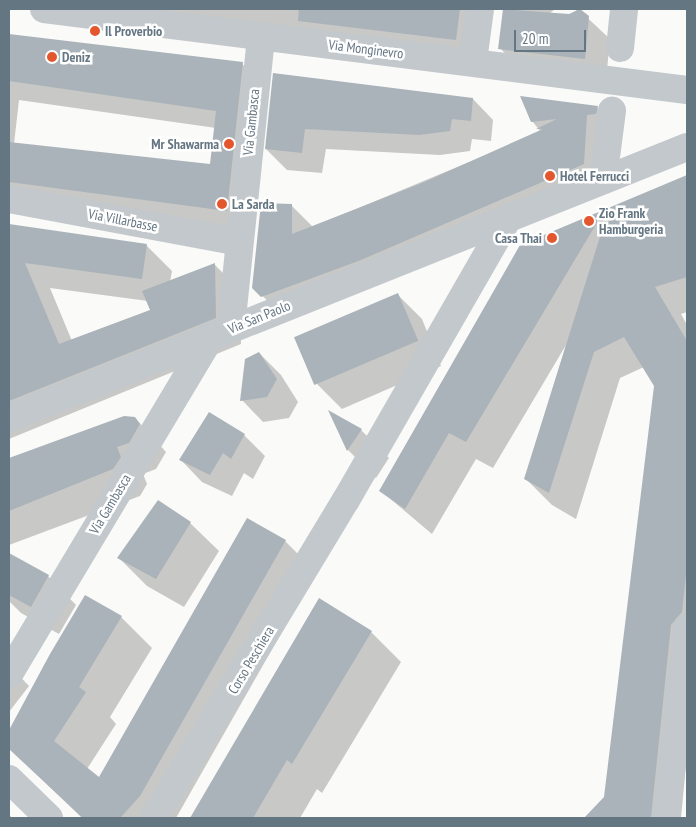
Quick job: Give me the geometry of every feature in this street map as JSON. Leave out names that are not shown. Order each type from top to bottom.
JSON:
[{"type":"street","name":"Via Monginevro","points":[[44,9],[473,61],[687,90]]},
{"type":"street","points":[[473,61],[480,9]]},
{"type":"street","points":[[620,48],[624,9]]},
{"type":"street","name":"Via Gambasca","points":[[9,674],[221,332],[238,242],[261,36]]},
{"type":"street","points":[[603,180],[612,111]]},
{"type":"street","name":"Via San Paolo","points":[[9,418],[509,216],[687,147]]},
{"type":"street","name":"Via Villarbasse","points":[[9,198],[238,242]]},
{"type":"street","name":"Corso Peschiera","points":[[154,818],[346,500],[509,216]]},
{"type":"street","points":[[666,818],[683,704],[687,627]]},
{"type":"street","points":[[9,779],[50,818]]},
{"type":"building","points":[[299,9],[460,9],[456,40],[298,21]]},
{"type":"building","points":[[503,9],[569,14],[580,9],[589,16],[585,59],[498,49]]},
{"type":"building","points":[[9,34],[243,62],[227,211],[9,182],[9,142],[210,164],[216,111],[9,81]]},
{"type":"building","points":[[273,73],[473,98],[471,121],[452,119],[450,131],[419,135],[305,129],[302,153],[265,149]]},
{"type":"building","points":[[520,96],[598,106],[596,114],[587,115],[584,164],[361,260],[261,297],[252,288],[261,203],[292,204],[292,234],[422,183],[543,129],[536,129],[557,119],[531,122]]},
{"type":"building","points":[[687,175],[687,277],[655,287],[687,341],[687,565],[682,612],[671,625],[651,818],[584,818],[604,797],[654,386],[624,337],[594,352],[549,493],[524,479],[604,224],[598,221],[466,442],[449,433],[405,509],[379,491],[520,245]]},
{"type":"building","points":[[9,224],[147,244],[142,279],[25,263],[59,344],[150,310],[142,291],[215,263],[216,318],[9,401]]},
{"type":"building","points":[[398,293],[418,341],[314,385],[294,337]]},
{"type":"building","points":[[259,352],[277,379],[267,397],[240,401],[245,359]]},
{"type":"building","points":[[328,410],[362,429],[347,451]]},
{"type":"building","points":[[209,412],[245,434],[231,459],[223,453],[210,475],[179,460]]},
{"type":"building","points":[[124,416],[135,417],[140,424],[129,443],[117,447],[121,457],[113,469],[9,511],[9,458]]},
{"type":"building","points":[[158,500],[191,522],[156,579],[117,558]]},
{"type":"building","points":[[247,518],[286,540],[140,796],[120,818],[83,818],[9,749],[9,730],[50,654],[85,595],[122,616],[79,687],[86,692],[54,741],[99,777]]},
{"type":"building","points":[[9,553],[49,575],[31,607],[9,595]]},
{"type":"building","points":[[319,598],[372,631],[292,764],[287,760],[253,818],[190,818]]},
{"type":"place","name":"Il Proverbio","points":[[95,31]]},
{"type":"place","name":"Deniz","points":[[52,57]]},
{"type":"place","name":"Mr Shawarma","points":[[229,144]]},
{"type":"place","name":"Hotel Ferrucci","points":[[550,176]]},
{"type":"place","name":"La Sarda","points":[[222,204]]},
{"type":"place","name":"Zio Frank Hamburgeria","points":[[589,221]]},
{"type":"place","name":"Casa Thai","points":[[552,238]]}]
